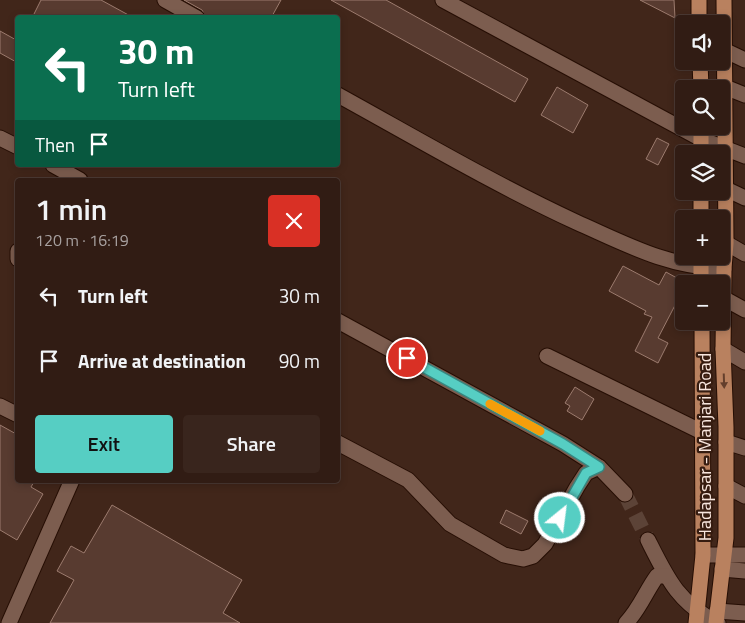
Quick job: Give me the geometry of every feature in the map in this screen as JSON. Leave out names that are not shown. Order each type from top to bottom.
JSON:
[{"type":"main road","points":[[699,0],[699,15]]},
{"type":"main road","name":"Hadapsar - Manjari Road","points":[[724,0],[725,15]]},
{"type":"main road","name":"Hadapsar - Manjari Road","points":[[724,265],[724,275]]},
{"type":"main road","name":"Hadapsar - Manjari Road","points":[[697,618],[703,555],[702,330]]},
{"type":"main road","name":"Hadapsar - Manjari Road","points":[[717,620],[723,562],[726,486],[724,330]]},
{"type":"street","points":[[165,0],[192,15]]},
{"type":"street","points":[[443,0],[701,140],[720,145]]},
{"type":"street","points":[[730,53],[745,60]]},
{"type":"street","points":[[730,88],[745,95]]},
{"type":"street","points":[[340,96],[515,194],[643,252],[675,263]]},
{"type":"street","points":[[0,138],[15,146]]},
{"type":"street","points":[[730,149],[745,156]]},
{"type":"street","points":[[54,171],[74,178]]},
{"type":"street","points":[[730,191],[745,198]]},
{"type":"street","points":[[730,245],[745,254]]},
{"type":"street","points":[[711,265],[724,269]]},
{"type":"street","points":[[730,302],[745,310]]},
{"type":"street","points":[[340,321],[563,444],[599,467],[625,494]]},
{"type":"street","points":[[723,349],[745,362]]},
{"type":"street","points":[[546,356],[704,433]]},
{"type":"street","points":[[0,406],[15,414]]},
{"type":"street","points":[[726,442],[745,448]]},
{"type":"street","points":[[340,444],[408,480],[450,524],[504,555],[523,559],[533,556],[545,544],[576,487],[586,473],[599,467]]},
{"type":"street","points":[[9,623],[71,483]]},
{"type":"street","points":[[726,486],[745,496]]},
{"type":"street","points":[[648,540],[666,576],[697,618],[717,620],[745,613]]},
{"type":"street","points":[[703,555],[745,571]]},
{"type":"street","points":[[723,562],[745,555]]},
{"type":"street","points":[[626,623],[633,616],[644,594],[657,576],[666,576]]},
{"type":"building","points":[[41,0],[101,0],[128,15],[34,15]]},
{"type":"building","points":[[184,0],[281,0],[273,15],[204,15],[202,10]]},
{"type":"building","points":[[331,0],[386,0],[528,79],[515,102]]},
{"type":"building","points":[[640,0],[674,0],[675,18]]},
{"type":"building","points":[[0,31],[15,39],[15,61],[0,53]]},
{"type":"building","points":[[557,87],[588,105],[573,133],[541,115]]},
{"type":"building","points":[[657,138],[669,144],[658,165],[646,159]]},
{"type":"building","points":[[623,266],[659,285],[666,272],[675,277],[675,305],[658,338],[668,343],[658,363],[635,351],[652,317],[644,314],[646,311],[609,291]]},
{"type":"building","points":[[575,387],[594,399],[582,420],[567,411],[570,406],[565,403]]},
{"type":"building","points":[[0,425],[15,433],[15,483],[33,483],[31,487],[43,494],[17,540],[0,530]]},
{"type":"building","points":[[112,505],[242,580],[223,613],[240,623],[50,623],[74,580],[57,571],[71,546],[84,553]]},
{"type":"building","points":[[506,510],[528,521],[521,534],[500,523]]},
{"type":"tunnel","points":[[625,494],[648,540]]},
{"type":"slow traffic","points":[[490,404],[540,431]]},
{"type":"route","points":[[407,358],[563,444],[599,467],[586,473],[576,487],[560,518]]}]
